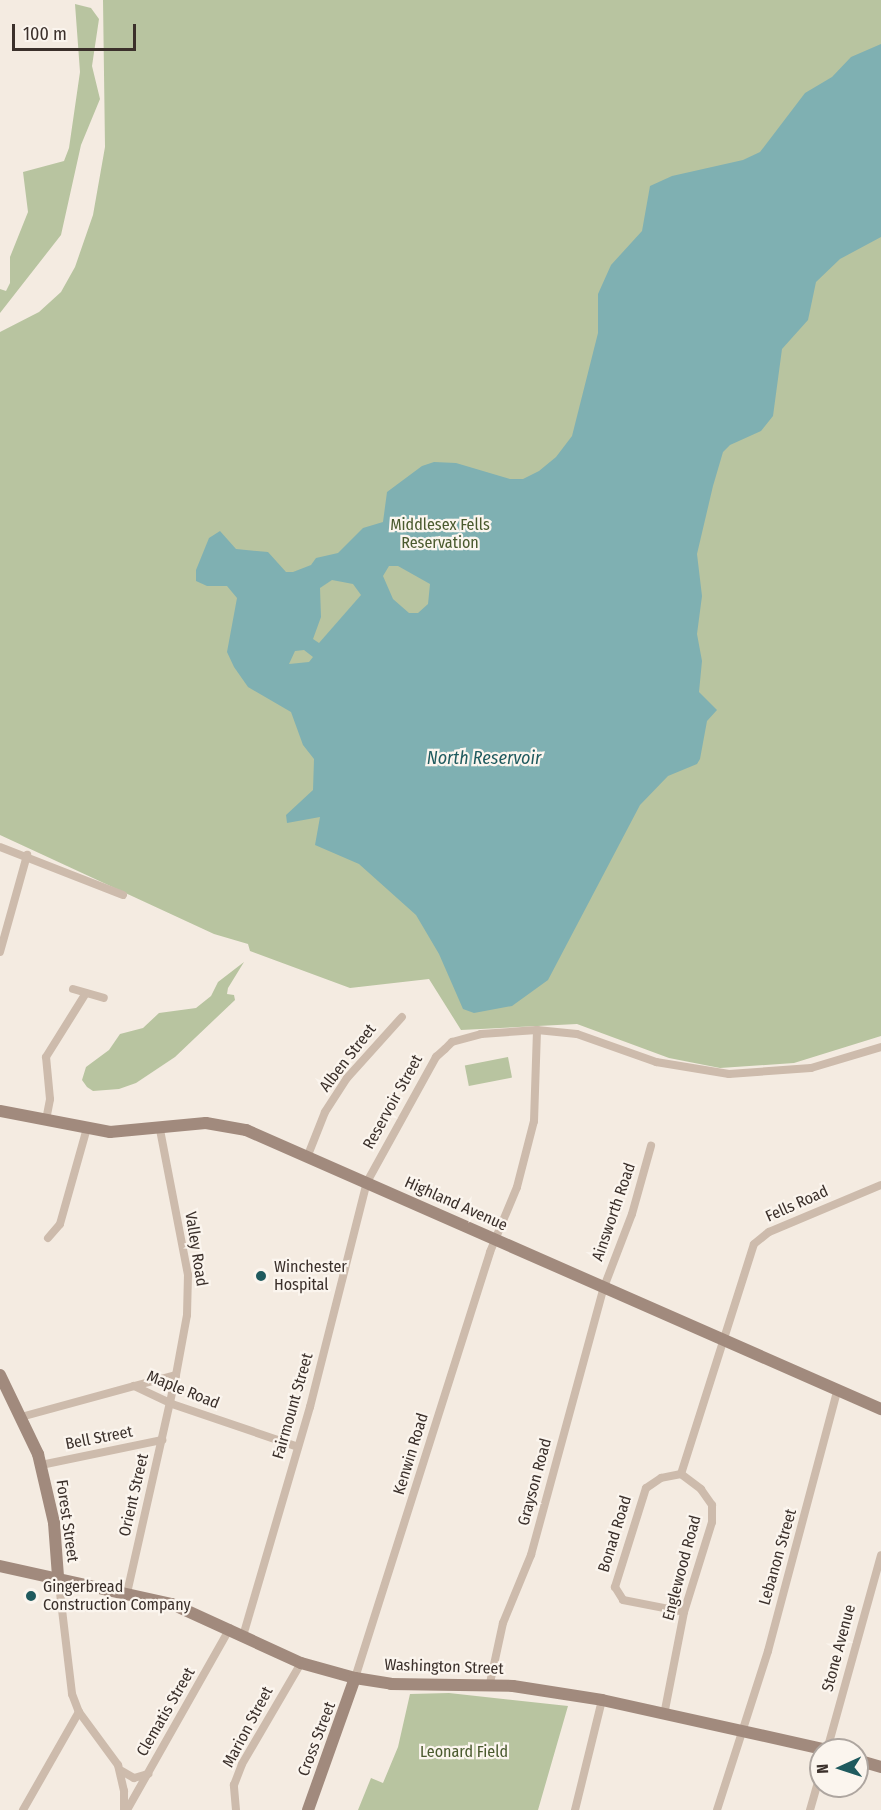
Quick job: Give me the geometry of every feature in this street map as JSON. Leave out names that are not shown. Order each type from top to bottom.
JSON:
[{"type":"main road","name":"Highland Avenue","points":[[0,1111],[87,1128],[160,1129],[206,1123],[227,1125],[308,1155],[881,1409]]},
{"type":"main road","name":"Forest Street","points":[[0,1375],[41,1465],[54,1523],[58,1576]]},
{"type":"main road","name":"Washington Street","points":[[0,1566],[58,1576],[177,1606],[230,1628],[301,1663],[355,1678],[391,1684],[490,1683],[602,1700],[809,1746]]},
{"type":"main road","name":"Cross Street","points":[[308,1810],[355,1678]]},
{"type":"street","points":[[0,847],[27,855],[123,895]]},
{"type":"street","points":[[0,952],[27,855]]},
{"type":"street","points":[[73,989],[104,998]]},
{"type":"street","points":[[46,1120],[50,1099],[46,1057],[86,993]]},
{"type":"street","name":"Alben Street","points":[[308,1155],[325,1112],[347,1078],[402,1017]]},
{"type":"street","points":[[537,1030],[577,1034],[656,1062],[729,1074],[811,1068],[881,1047]]},
{"type":"street","name":"Reservoir Street","points":[[367,1182],[436,1057],[452,1042],[481,1034],[537,1030]]},
{"type":"street","name":"Kenwin Road","points":[[355,1678],[496,1239],[517,1187],[534,1121],[537,1030]]},
{"type":"street","points":[[48,1238],[60,1224],[87,1128]]},
{"type":"street","name":"Valley Road","points":[[160,1129],[189,1292],[172,1404]]},
{"type":"street","name":"Ainsworth Road","points":[[604,1287],[632,1214],[651,1146]]},
{"type":"street","name":"Fairmount Street","points":[[243,1636],[298,1446],[367,1182]]},
{"type":"street","name":"Fells Road","points":[[721,1340],[754,1244],[770,1232],[881,1185]]},
{"type":"street","name":"Grayson Road","points":[[490,1683],[503,1623],[531,1556],[604,1287]]},
{"type":"street","points":[[681,1474],[721,1340]]},
{"type":"street","points":[[134,1386],[176,1375]]},
{"type":"street","name":"Maple Road","points":[[21,1417],[134,1386],[172,1404],[298,1446]]},
{"type":"street","name":"Lebanon Street","points":[[717,1810],[743,1730],[837,1390]]},
{"type":"street","name":"Orient Street","points":[[127,1593],[172,1404]]},
{"type":"street","name":"Bell Street","points":[[41,1465],[162,1440]]},
{"type":"street","name":"Bonad Road","points":[[681,1474],[661,1478],[646,1488],[615,1587],[623,1599],[684,1612]]},
{"type":"street","name":"Englewood Road","points":[[664,1715],[684,1612],[712,1521],[712,1505],[701,1489],[681,1474]]},
{"type":"street","name":"Stone Avenue","points":[[830,1738],[881,1555]]},
{"type":"street","name":"Forest Street","points":[[58,1576],[69,1684],[79,1712],[120,1769]]},
{"type":"street","name":"Clematis Street","points":[[126,1810],[230,1628]]},
{"type":"street","name":"Marion Street","points":[[236,1810],[234,1785],[242,1764],[301,1663]]},
{"type":"street","points":[[575,1810],[602,1700]]},
{"type":"street","points":[[23,1810],[79,1712]]},
{"type":"street","points":[[120,1769],[134,1778],[148,1773]]},
{"type":"street","points":[[120,1769],[126,1810]]},
{"type":"green space","name":"Middlesex Fells Reservation","points":[[103,0],[881,0],[881,1036],[794,1063],[720,1068],[669,1058],[577,1024],[461,1030],[429,979],[350,988],[250,951],[248,944],[214,934],[0,835],[0,332],[39,312],[61,292],[75,267],[93,215],[105,147]]},
{"type":"green space","points":[[75,4],[91,8],[99,19],[92,66],[100,99],[81,145],[61,235],[0,313],[0,289],[6,291],[10,283],[10,257],[28,212],[23,172],[64,161],[69,148],[80,72]]},
{"type":"green space","points":[[244,962],[228,988],[227,994],[234,995],[235,1000],[175,1057],[136,1083],[119,1089],[93,1091],[87,1087],[82,1080],[86,1067],[109,1050],[120,1034],[143,1028],[159,1013],[196,1008],[211,996],[218,982]]},
{"type":"green space","points":[[508,1057],[512,1078],[469,1086],[465,1065]]},
{"type":"green space","name":"Leonard Field","points":[[449,1693],[568,1706],[538,1810],[358,1810],[371,1778],[383,1783],[398,1747],[410,1694]]},
{"type":"water","name":"North Reservoir","points":[[881,44],[881,237],[840,259],[816,282],[808,320],[782,349],[773,416],[761,431],[730,445],[723,452],[697,554],[702,596],[697,634],[702,661],[699,692],[717,710],[707,721],[700,759],[697,764],[668,776],[640,805],[548,980],[512,1006],[474,1013],[463,1009],[439,954],[416,915],[359,864],[315,845],[320,817],[287,823],[286,815],[313,790],[314,759],[303,745],[291,712],[248,687],[234,667],[227,652],[237,598],[227,586],[207,586],[196,581],[196,570],[209,538],[220,531],[236,549],[268,552],[286,572],[293,572],[311,565],[316,558],[338,553],[363,528],[383,522],[387,492],[422,466],[434,462],[456,463],[510,479],[523,479],[539,471],[556,457],[572,436],[598,333],[598,294],[611,265],[642,231],[650,186],[672,176],[743,160],[760,152],[805,93],[832,77],[851,57]],"holes":[[[389,566],[398,566],[430,584],[428,604],[418,613],[409,613],[393,599],[383,576]],[[332,580],[353,584],[361,595],[319,643],[313,639],[321,617],[320,588]],[[304,650],[313,657],[309,662],[289,664],[295,651]]]},
{"type":"place","name":"Winchester Hospital","points":[[261,1276]]},
{"type":"place","name":"Gingerbread Construction Company","points":[[31,1596]]}]
